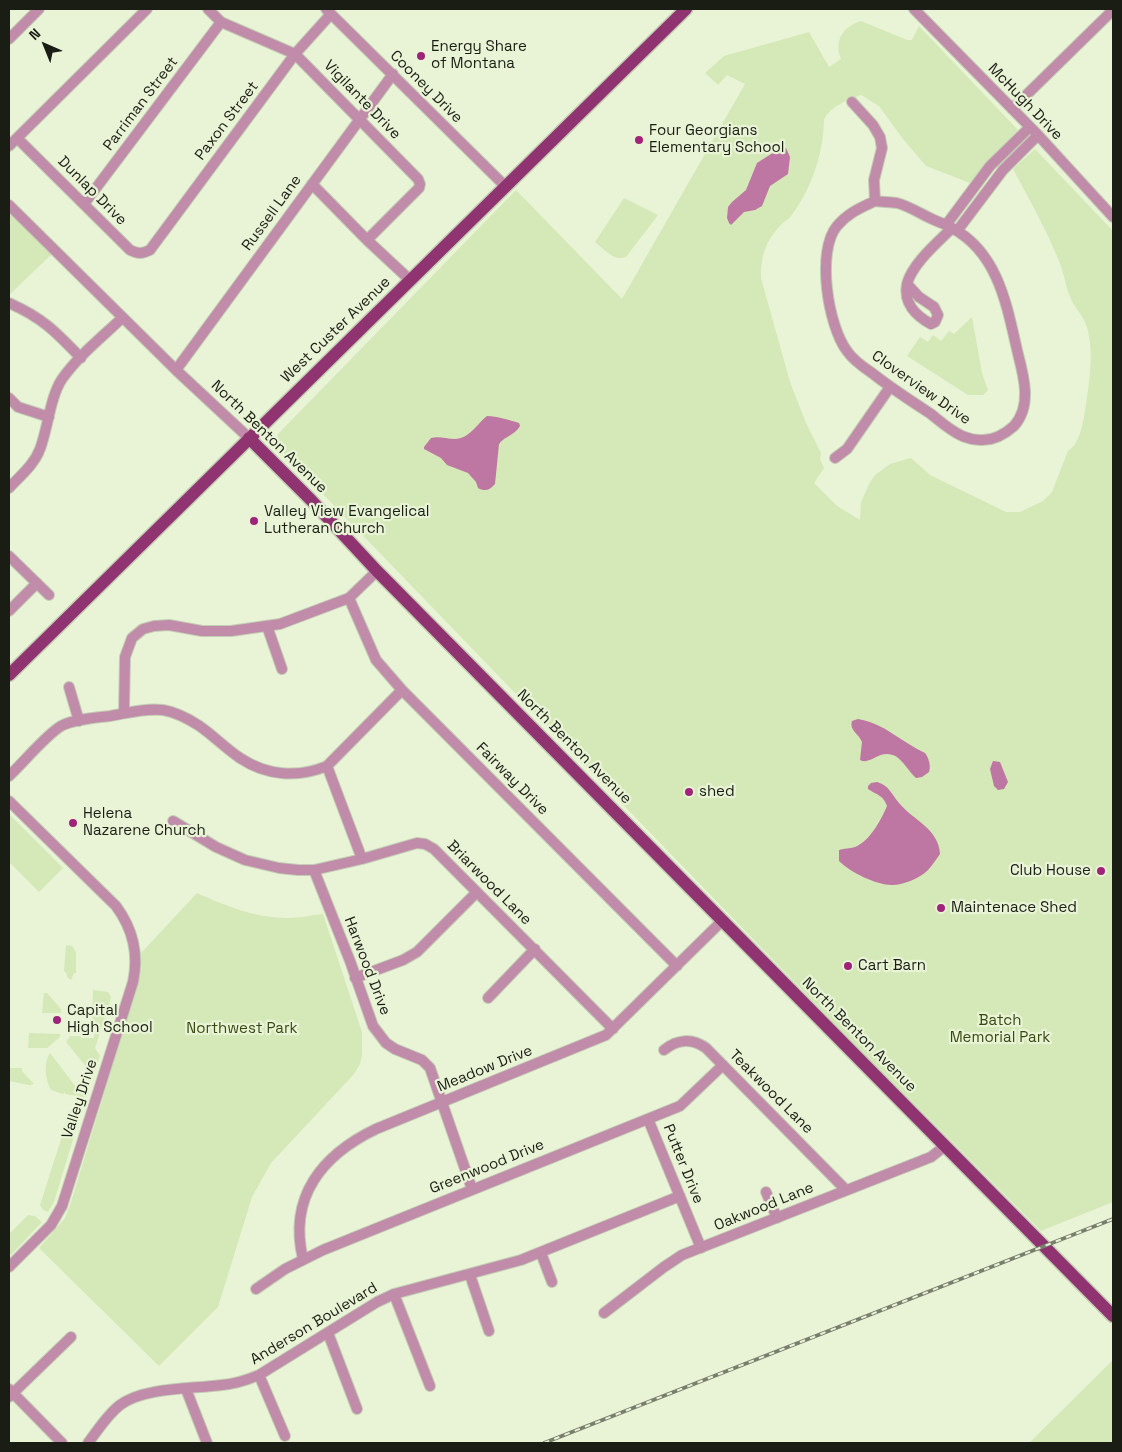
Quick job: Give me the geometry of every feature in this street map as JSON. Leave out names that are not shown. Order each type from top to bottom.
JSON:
[{"type":"main road","name":"West Custer Avenue","points":[[9,675],[686,9]]},
{"type":"main road","name":"North Benton Avenue","points":[[249,438],[311,500],[377,571],[1113,1316]]},
{"type":"street","points":[[9,39],[40,9]]},
{"type":"street","points":[[9,146],[147,9]]},
{"type":"street","name":"Vigilante Drive","points":[[208,9],[221,22],[295,54],[418,179],[419,188],[367,240]]},
{"type":"street","name":"McHugh Drive","points":[[914,9],[1030,127],[1113,217]]},
{"type":"street","points":[[1012,109],[1113,10]]},
{"type":"street","name":"Cooney Drive","points":[[329,11],[505,186]]},
{"type":"street","name":"Paxon Street","points":[[150,250],[329,11]]},
{"type":"street","name":"Parriman Street","points":[[84,204],[221,22]]},
{"type":"street","name":"Russell Lane","points":[[176,370],[393,74]]},
{"type":"street","points":[[852,102],[873,125],[880,136],[882,148],[874,180],[875,201]]},
{"type":"street","points":[[952,228],[990,166],[1030,127]]},
{"type":"street","points":[[907,284],[916,265],[952,228],[1003,170],[1038,136]]},
{"type":"street","name":"Dunlap Drive","points":[[17,138],[130,250],[138,254],[150,250]]},
{"type":"street","points":[[312,184],[367,240],[410,280]]},
{"type":"street","name":"Cloverview Drive","points":[[875,201],[898,203],[952,228],[975,246],[988,260],[994,271],[1005,298],[1023,375],[1024,408],[1018,420],[1009,430],[995,439],[981,440],[964,437],[890,387],[853,359],[838,338],[834,326],[826,268],[826,254],[829,240],[837,226],[851,212],[875,201]]},
{"type":"street","name":"North Benton Avenue","points":[[9,205],[122,318],[249,438]]},
{"type":"street","points":[[9,303],[29,312],[50,326],[81,358]]},
{"type":"street","points":[[9,488],[30,466],[40,450],[56,390],[62,379],[122,318]]},
{"type":"street","points":[[835,458],[847,449],[890,387]]},
{"type":"street","points":[[9,398],[18,407],[49,417]]},
{"type":"street","points":[[9,556],[49,594]]},
{"type":"street","points":[[124,713],[125,657],[132,638],[143,629],[169,625],[202,631],[231,632],[280,624],[349,598],[377,571]]},
{"type":"street","points":[[9,611],[37,583]]},
{"type":"street","name":"Fairway Drive","points":[[349,598],[376,660],[402,690],[677,966]]},
{"type":"street","points":[[267,626],[282,670]]},
{"type":"street","points":[[69,687],[79,721]]},
{"type":"street","points":[[9,776],[58,728],[79,721],[146,710],[164,710],[185,717],[204,729],[241,758],[263,769],[293,774],[312,772],[327,766],[402,690]]},
{"type":"street","points":[[327,766],[362,859]]},
{"type":"street","name":"Valley Drive","points":[[9,800],[116,906],[129,927],[135,946],[136,966],[133,982],[62,1206],[57,1216],[44,1232],[9,1267]]},
{"type":"street","name":"Briarwood Lane","points":[[173,821],[216,847],[245,860],[278,868],[314,870],[362,859],[417,843],[425,844],[434,849],[613,1029]]},
{"type":"street","name":"Harwood Drive","points":[[314,870],[369,1018],[379,1034],[395,1049],[416,1057],[427,1064],[433,1074],[472,1189]]},
{"type":"street","points":[[355,978],[403,960],[417,952],[477,892]]},
{"type":"street","name":"Meadow Drive","points":[[303,1260],[299,1237],[301,1210],[311,1184],[327,1162],[349,1144],[362,1136],[606,1035],[723,920]]},
{"type":"street","points":[[488,998],[535,949]]},
{"type":"street","name":"Teakwood Lane","points":[[664,1050],[677,1042],[692,1041],[706,1048],[846,1190]]},
{"type":"street","name":"Greenwood Drive","points":[[256,1289],[303,1260],[472,1189],[648,1119],[685,1102],[723,1065]]},
{"type":"street","name":"Putter Drive","points":[[648,1119],[701,1248]]},
{"type":"street","name":"Oakwood Lane","points":[[604,1313],[682,1255],[931,1157],[945,1146]]},
{"type":"street","points":[[766,1192],[777,1218]]},
{"type":"street","name":"Anderson Boulevard","points":[[88,1443],[112,1412],[129,1399],[146,1393],[233,1384],[259,1375],[377,1302],[394,1294],[470,1275],[541,1253],[680,1196]]},
{"type":"street","points":[[541,1253],[552,1282]]},
{"type":"street","points":[[470,1275],[489,1332]]},
{"type":"street","points":[[394,1294],[430,1386]]},
{"type":"street","points":[[328,1333],[357,1409]]},
{"type":"street","points":[[62,1443],[10,1393],[70,1337]]},
{"type":"street","points":[[259,1375],[285,1436]]},
{"type":"street","points":[[186,1389],[206,1443]]},
{"type":"green space","name":"Batch Memorial Park","points":[[861,21],[907,40],[912,40],[919,26],[1018,130],[984,165],[970,183],[926,166],[879,106],[861,95],[835,107],[824,120],[819,158],[815,170],[805,194],[791,216],[775,231],[768,243],[763,256],[761,278],[790,382],[806,423],[821,453],[820,459],[824,468],[814,483],[837,506],[860,520],[861,502],[875,475],[890,464],[911,458],[930,475],[1006,512],[1020,512],[1043,501],[1052,492],[1068,451],[1072,448],[1080,433],[1089,380],[1091,361],[1090,341],[1087,327],[1074,305],[1066,286],[1054,249],[1013,169],[1035,149],[1113,231],[1113,1202],[1041,1231],[840,1029],[286,456],[279,445],[277,435],[516,190],[622,299],[745,84],[727,75],[718,85],[705,73],[724,56],[809,32],[829,67],[841,59],[839,41],[844,31]]},
{"type":"green space","points":[[624,198],[658,215],[626,257],[617,258],[595,242]]},
{"type":"green space","points":[[9,212],[52,254],[9,295]]},
{"type":"green space","points":[[972,317],[982,373],[988,390],[983,395],[968,395],[907,356],[920,337],[928,342],[933,335],[941,341],[949,331],[954,334]]},
{"type":"green space","points":[[9,814],[63,868],[39,892],[9,862]]},
{"type":"green space","name":"Northwest Park","points":[[197,893],[230,907],[264,916],[292,918],[323,914],[362,1032],[362,1055],[360,1064],[354,1074],[271,1163],[252,1197],[218,1307],[159,1366],[39,1248],[65,1218],[71,1202],[141,972],[141,953]]},
{"type":"green space","points":[[66,945],[72,946],[76,952],[76,973],[74,973],[71,980],[64,971]]},
{"type":"green space","points":[[93,990],[108,992],[111,997],[108,1009],[104,1011],[106,1014],[95,1048],[100,1056],[91,1082],[92,1074],[66,1042],[70,1036],[94,1038],[95,1031],[92,1030]]},
{"type":"green space","points":[[44,993],[47,993],[61,1009],[61,1013],[42,1013]]},
{"type":"green space","points":[[29,1033],[60,1034],[60,1037],[47,1048],[28,1048]]},
{"type":"green space","points":[[50,1053],[79,1091],[87,1093],[86,1097],[78,1099],[79,1096],[51,1090],[46,1072],[46,1062]]},
{"type":"green space","points":[[9,1068],[22,1068],[22,1071],[34,1084],[29,1085],[9,1081]]},
{"type":"green space","points":[[74,1107],[82,1110],[54,1202],[48,1212],[43,1210],[40,1205],[70,1111]]},
{"type":"green space","points":[[28,1215],[35,1216],[42,1222],[11,1255],[9,1253],[9,1234]]},
{"type":"green space","points":[[1113,1360],[1113,1443],[1029,1443]]},
{"type":"shaded area","points":[[782,147],[786,148],[790,157],[788,174],[770,186],[762,206],[755,210],[744,212],[731,225],[727,218],[728,207],[746,190],[757,163]]},
{"type":"shaded area","points":[[487,416],[499,417],[519,423],[520,426],[499,444],[495,484],[485,490],[478,488],[476,482],[468,473],[447,465],[441,458],[424,449],[424,447],[431,438],[455,439],[464,437]]},
{"type":"shaded area","points":[[858,719],[876,724],[925,753],[928,757],[929,772],[922,777],[916,778],[900,759],[886,754],[868,761],[860,760],[862,742],[851,724],[852,721]]},
{"type":"shaded area","points":[[993,761],[1000,762],[1008,782],[1004,789],[998,790],[994,786],[990,769]]},
{"type":"shaded area","points":[[877,782],[887,788],[905,809],[930,831],[939,845],[940,854],[928,870],[902,884],[892,885],[871,880],[839,861],[839,850],[855,847],[865,840],[874,830],[885,812],[887,806],[884,800],[868,789],[871,783]]},
{"type":"railway","points":[[544,1443],[1113,1219]]},
{"type":"place","name":"Energy Share of Montana","points":[[421,56]]},
{"type":"place","name":"Four Georgians Elementary School","points":[[639,140]]},
{"type":"place","name":"Valley View Evangelical Lutheran Church","points":[[254,521]]},
{"type":"place","name":"shed","points":[[689,792]]},
{"type":"place","name":"Helena Nazarene Church","points":[[73,823]]},
{"type":"place","name":"Club House","points":[[1101,871]]},
{"type":"place","name":"Maintenace Shed","points":[[941,908]]},
{"type":"place","name":"Cart Barn","points":[[848,966]]},
{"type":"place","name":"Capital High School","points":[[57,1020]]}]
